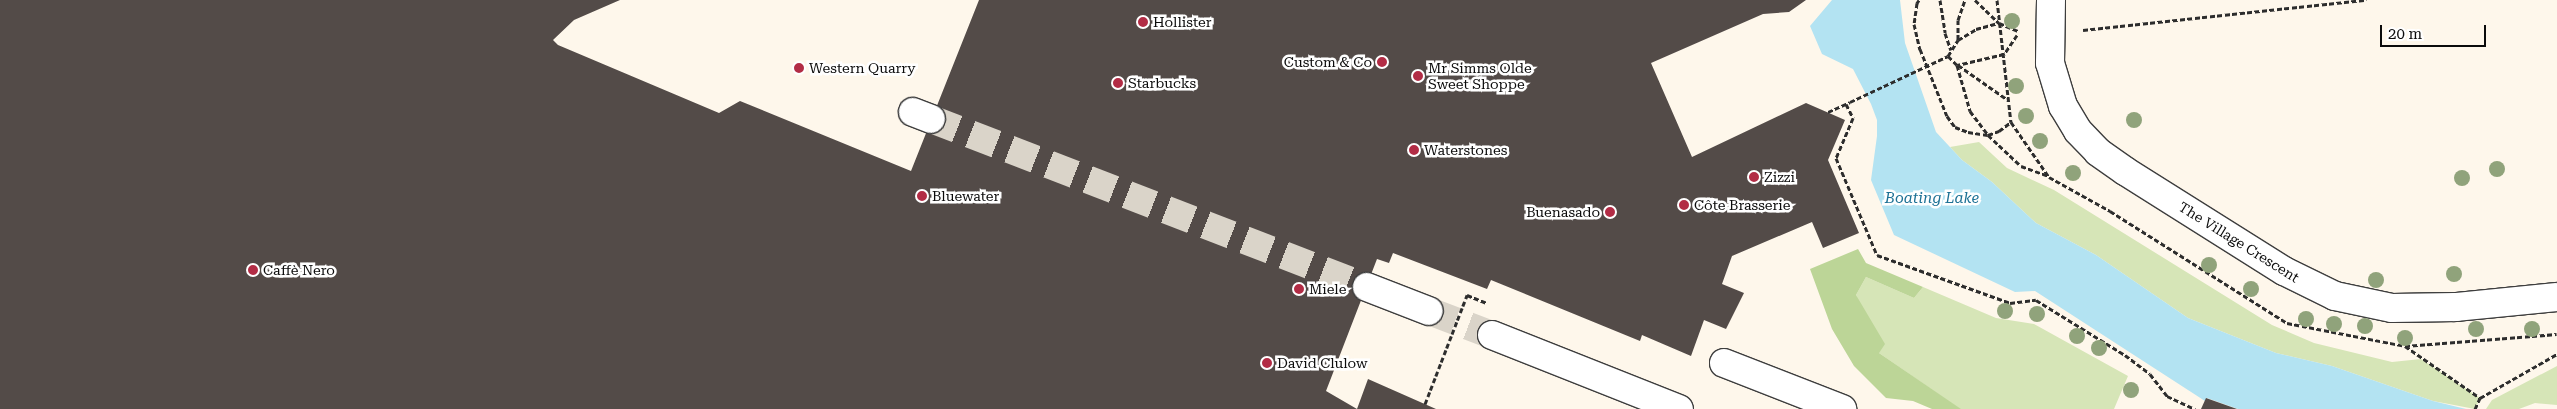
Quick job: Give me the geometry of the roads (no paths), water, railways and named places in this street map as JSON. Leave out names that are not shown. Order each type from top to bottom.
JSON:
[{"type":"street","name":"The Village Crescent","points":[[2051,0],[2050,63],[2063,106],[2078,131],[2098,152],[2164,197],[2301,281],[2335,296],[2392,308],[2437,309],[2557,297]]},
{"type":"street","points":[[1367,286],[1429,311]]},
{"type":"street","points":[[1492,335],[1679,409]]},
{"type":"street","points":[[1724,364],[1842,409]]},
{"type":"water","name":"Boating Lake","points":[[1832,0],[1900,0],[1905,43],[1936,132],[1962,160],[1992,182],[2036,223],[2096,255],[2188,318],[2276,353],[2332,366],[2433,401],[2466,409],[2238,409],[2207,398],[2205,401],[2035,291],[2015,292],[1894,235],[1871,180],[1877,136],[1877,120],[1871,104],[1853,69],[1822,54],[1810,26]]},
{"type":"tunnel","points":[[931,119],[1367,287]]},
{"type":"tunnel","points":[[1429,311],[1492,335]]},
{"type":"place","name":"Hollister","points":[[1143,22]]},
{"type":"place","name":"Custom & Co","points":[[1382,62]]},
{"type":"place","name":"Western Quarry","points":[[799,68]]},
{"type":"place","name":"Mr Simms Olde Sweet Shoppe","points":[[1418,76]]},
{"type":"place","name":"Starbucks","points":[[1118,83]]},
{"type":"place","name":"Waterstones","points":[[1414,150]]},
{"type":"place","name":"Zizzi","points":[[1754,177]]},
{"type":"place","name":"Bluewater","points":[[922,196]]},
{"type":"place","name":"Côte Brasserie","points":[[1684,205]]},
{"type":"place","name":"Buenasado","points":[[1610,212]]},
{"type":"place","name":"Caffè Nero","points":[[253,270]]},
{"type":"place","name":"Miele","points":[[1299,289]]},
{"type":"place","name":"David Clulow","points":[[1267,363]]}]
